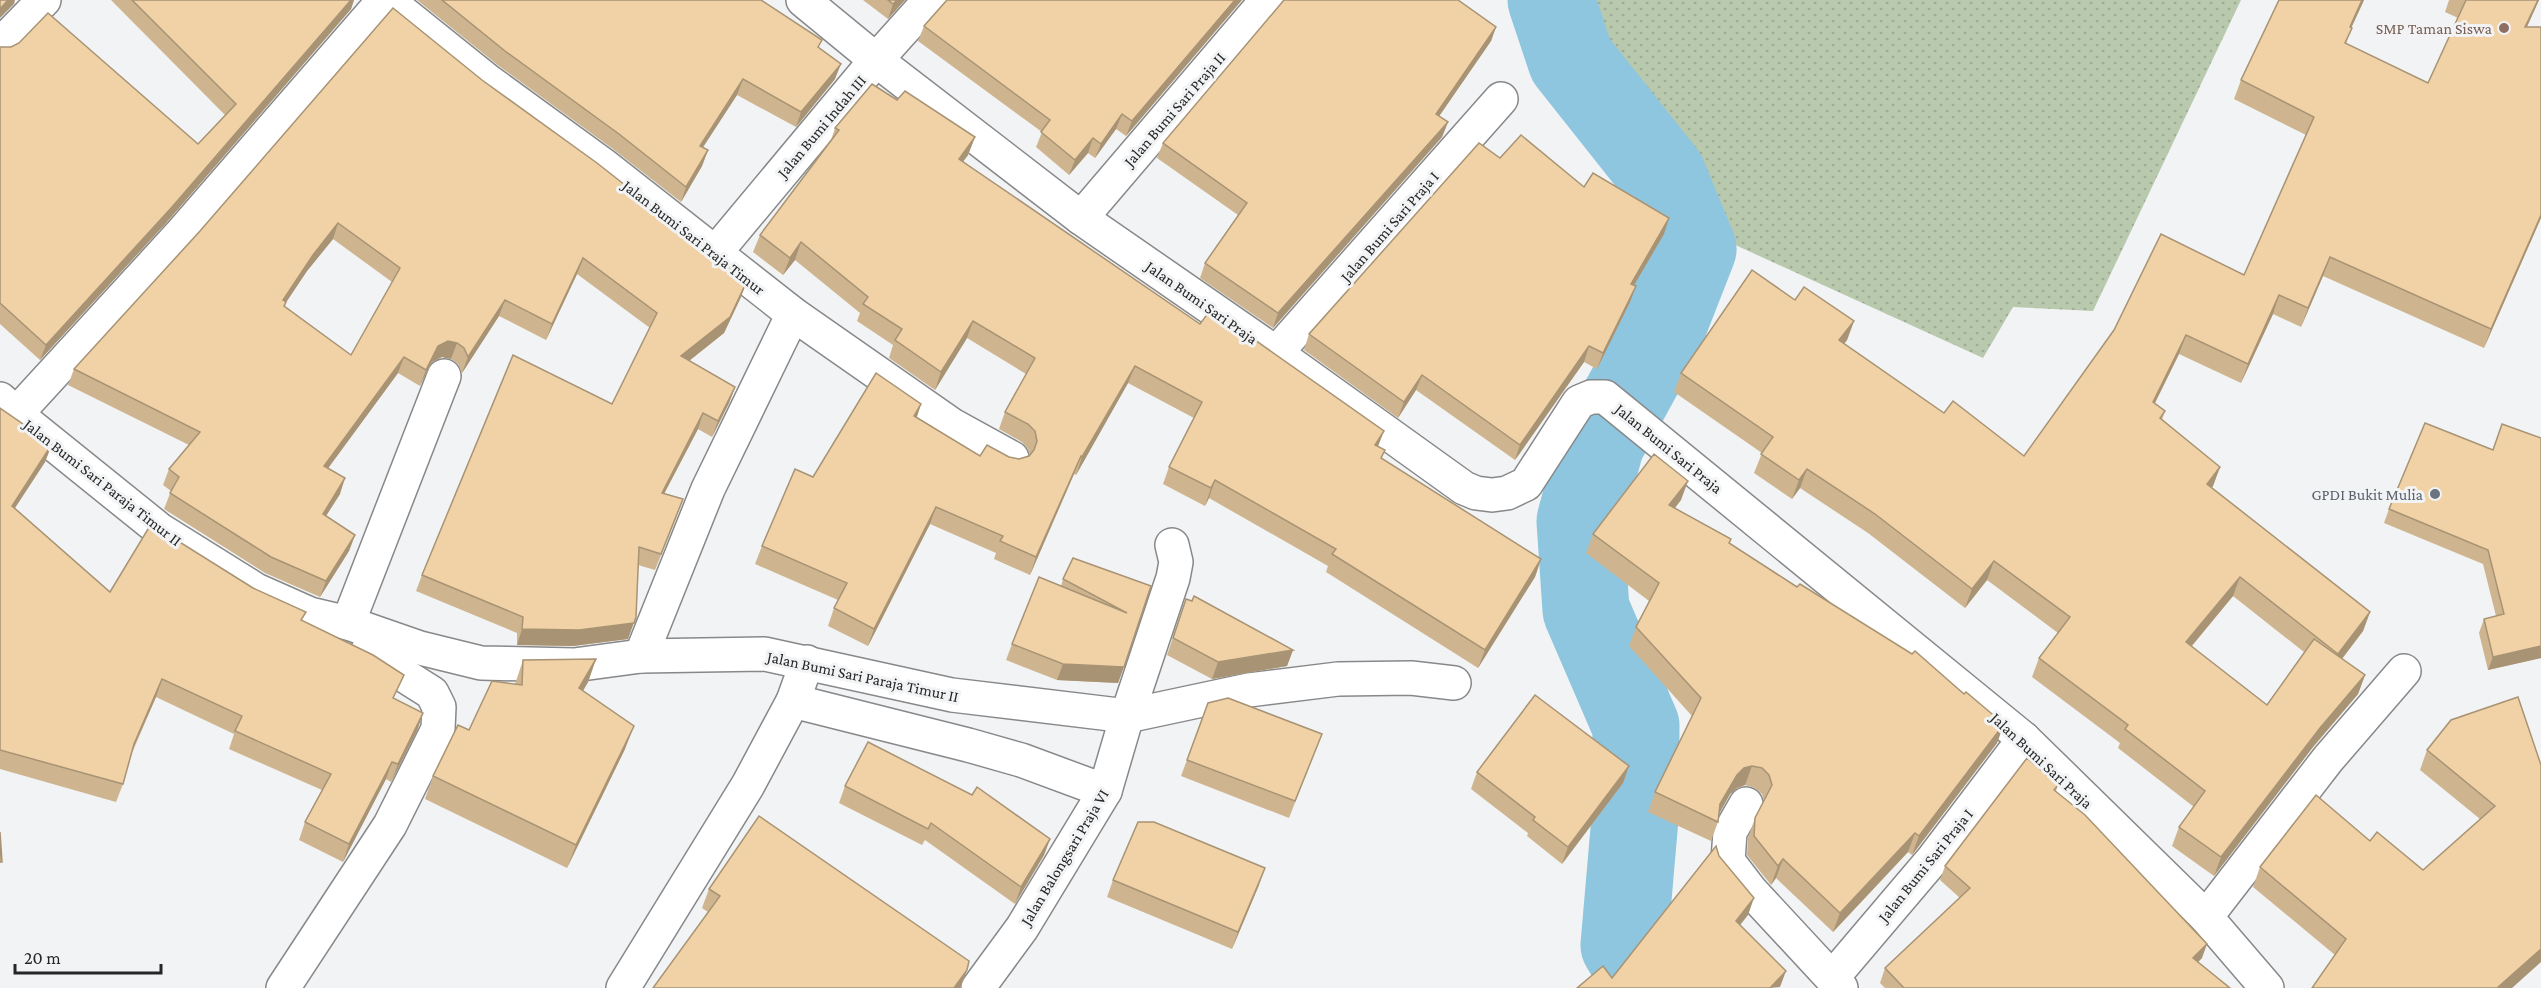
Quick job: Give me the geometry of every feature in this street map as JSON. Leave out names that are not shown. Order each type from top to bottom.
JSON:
[{"type":"street","points":[[0,45],[44,0]]},
{"type":"street","points":[[8,406],[180,235],[386,0]]},
{"type":"street","name":"Jalan Bumi Sari Praja Timur","points":[[386,0],[488,81],[602,164],[793,314],[952,425],[1012,458]]},
{"type":"street","name":"Jalan Bumi Sari Praja","points":[[803,0],[876,60],[1081,218],[1276,353],[1464,488],[1476,493],[1507,493],[1526,484],[1579,402],[1591,397],[1605,397],[2024,739],[2206,918],[2267,988]]},
{"type":"street","name":"Jalan Bumi Indah III","points":[[716,253],[876,60],[930,0]]},
{"type":"street","name":"Jalan Bumi Sari Praja II","points":[[1081,218],[1267,0]]},
{"type":"street","name":"Jalan Bumi Sari Praja I","points":[[1276,353],[1501,99]]},
{"type":"street","points":[[641,656],[708,489],[793,314]]},
{"type":"street","points":[[348,623],[444,376]]},
{"type":"street","name":"Jalan Bumi Sari Paraja Timur II","points":[[8,406],[160,530],[256,590],[310,614],[348,623],[420,648],[481,663],[574,665],[641,656],[765,654],[800,683],[952,695],[1125,723],[1249,690],[1338,679],[1411,678],[1454,683]]},
{"type":"street","points":[[1125,723],[1173,578],[1176,562],[1172,545]]},
{"type":"street","points":[[283,988],[390,825],[438,729],[439,707],[432,693],[310,614]]},
{"type":"street","points":[[2206,918],[2328,759],[2404,671]]},
{"type":"street","points":[[623,988],[748,785],[800,683],[979,748],[1107,787]]},
{"type":"street","name":"Jalan Balongsari Praja VI","points":[[978,988],[1022,928],[1107,787],[1125,723]]},
{"type":"street","name":"Jalan Bumi Sari Praja I","points":[[1837,983],[2024,739]]},
{"type":"street","points":[[1746,804],[1730,832],[1728,861],[1751,891],[1837,983]]},
{"type":"green space","points":[[1589,0],[2241,0],[2093,311],[2013,307],[1983,358],[1720,238],[1704,203],[1603,59]]},
{"type":"building","points":[[0,0],[8,0],[0,9]]},
{"type":"building","points":[[132,0],[351,0],[172,207],[46,345],[0,303],[0,47],[11,47],[19,43],[48,13],[198,144],[236,104]]},
{"type":"building","points":[[442,0],[761,0],[822,40],[818,47],[841,64],[801,112],[743,79],[700,146],[708,150],[686,187],[619,134],[505,51]]},
{"type":"building","points":[[947,0],[1235,0],[1132,121],[1122,114],[1101,144],[1093,138],[1075,160],[1041,132],[1050,120],[924,26]]},
{"type":"building","points":[[1284,0],[1458,0],[1496,27],[1436,114],[1448,122],[1278,313],[1205,263],[1247,203],[1163,143]]},
{"type":"building","points":[[2279,0],[2362,0],[2345,43],[2428,83],[2466,0],[2538,0],[2525,27],[2541,27],[2541,215],[2491,329],[2330,257],[2308,308],[2279,295],[2248,364],[2186,335],[2153,402],[2165,411],[2160,418],[2220,467],[2207,484],[2370,612],[2338,654],[2240,577],[2186,642],[2267,705],[2314,639],[2365,675],[2320,728],[2221,857],[2179,827],[2205,791],[2125,729],[2128,725],[2039,658],[2070,617],[1994,561],[1972,589],[1875,514],[1807,469],[1799,480],[1761,454],[1773,437],[1681,373],[1752,270],[1795,300],[1804,287],[1854,321],[1839,340],[1944,413],[1953,401],[2024,456],[2114,330],[2161,234],[2244,275],[2314,117],[2241,80]]},
{"type":"building","points":[[393,8],[482,80],[597,163],[747,281],[730,317],[681,356],[735,387],[718,421],[703,413],[662,493],[683,499],[661,554],[639,547],[634,623],[579,630],[522,629],[523,617],[422,575],[513,355],[612,404],[657,313],[583,258],[552,324],[505,300],[468,357],[464,348],[448,341],[438,346],[426,370],[404,357],[324,466],[345,478],[323,514],[355,535],[326,581],[271,557],[170,493],[179,477],[169,469],[200,432],[74,369],[200,231]],"holes":[[[338,223],[400,268],[351,355],[284,306],[286,302],[283,300]]]},
{"type":"building","points":[[872,84],[897,100],[905,91],[975,137],[959,159],[1200,324],[1211,309],[1384,431],[1375,445],[1385,450],[1381,458],[1541,559],[1485,650],[1332,554],[1336,549],[1215,480],[1211,488],[1169,467],[1202,402],[1135,366],[1081,456],[1036,557],[1000,541],[1003,536],[936,507],[874,629],[834,608],[847,583],[762,546],[795,469],[813,477],[876,373],[921,404],[914,416],[980,456],[987,445],[1009,457],[1019,459],[1029,456],[1037,441],[1035,431],[1028,424],[1005,412],[1035,358],[973,321],[941,372],[895,340],[902,329],[863,304],[868,297],[801,242],[790,258],[760,235],[839,130],[835,128]]},
{"type":"building","points":[[1521,135],[1584,187],[1593,173],[1669,218],[1631,284],[1636,286],[1603,353],[1589,346],[1520,445],[1422,375],[1404,402],[1309,334],[1479,143],[1500,158]]},
{"type":"building","points":[[0,408],[52,444],[12,506],[110,592],[151,524],[253,588],[306,612],[301,620],[373,655],[404,675],[393,698],[423,713],[398,764],[392,762],[349,844],[305,822],[331,774],[235,731],[242,716],[162,679],[134,744],[123,784],[0,750]]},
{"type":"building","points":[[2425,423],[2493,450],[2502,424],[2541,438],[2541,646],[2493,657],[2484,619],[2504,614],[2488,550],[2389,509]]},
{"type":"building","points":[[1654,454],[1688,481],[1669,505],[1731,539],[1729,543],[1797,587],[1800,584],[1912,654],[1915,651],[1964,694],[1966,692],[2004,724],[1919,836],[1915,833],[1840,913],[1783,859],[1778,866],[1754,836],[1755,818],[1772,785],[1769,775],[1762,768],[1752,766],[1744,768],[1737,775],[1720,804],[1718,822],[1655,792],[1701,698],[1636,627],[1659,583],[1593,534]]},
{"type":"building","points":[[1073,558],[1151,586],[1124,667],[1063,664],[1012,644],[1039,577],[1127,613],[1063,579]]},
{"type":"building","points":[[1194,596],[1293,650],[1218,662],[1173,638],[1186,599],[1192,601]]},
{"type":"building","points":[[596,659],[579,688],[634,726],[576,845],[433,776],[458,725],[469,730],[492,681],[522,685],[523,660]]},
{"type":"building","points":[[1535,695],[1629,766],[1568,847],[1533,820],[1535,817],[1477,772]]},
{"type":"building","points":[[2518,697],[2541,765],[2541,949],[2497,988],[2312,988],[2346,939],[2260,867],[2316,795],[2370,841],[2377,832],[2423,870],[2495,806],[2427,750],[2451,720]]},
{"type":"building","points":[[1228,698],[1322,734],[1295,801],[1187,760],[1208,703]]},
{"type":"building","points":[[868,742],[972,795],[977,787],[1050,839],[1021,887],[931,823],[928,829],[845,786]]},
{"type":"building","points":[[2027,758],[2058,785],[2054,790],[2085,815],[2207,944],[2193,958],[2230,988],[1904,988],[1885,968],[1970,888],[1945,866]]},
{"type":"building","points":[[759,816],[969,961],[967,970],[954,988],[653,988],[720,896],[709,889]]},
{"type":"building","points":[[1138,822],[1154,822],[1265,868],[1238,932],[1113,880]]},
{"type":"building","points":[[0,832],[2,862],[0,862]]},
{"type":"building","points":[[1716,846],[1719,856],[1754,898],[1736,921],[1786,971],[1770,988],[1577,988],[1603,966],[1612,978]]},
{"type":"waterway","points":[[1551,0],[1571,60],[1663,176],[1693,249],[1657,341],[1601,443],[1580,521],[1586,610],[1636,726],[1635,818],[1624,945],[1650,988]]},
{"type":"place","name":"SMP Taman Siswa","points":[[2504,28]]},
{"type":"place","name":"GPDI Bukit Mulia","points":[[2435,494]]}]
